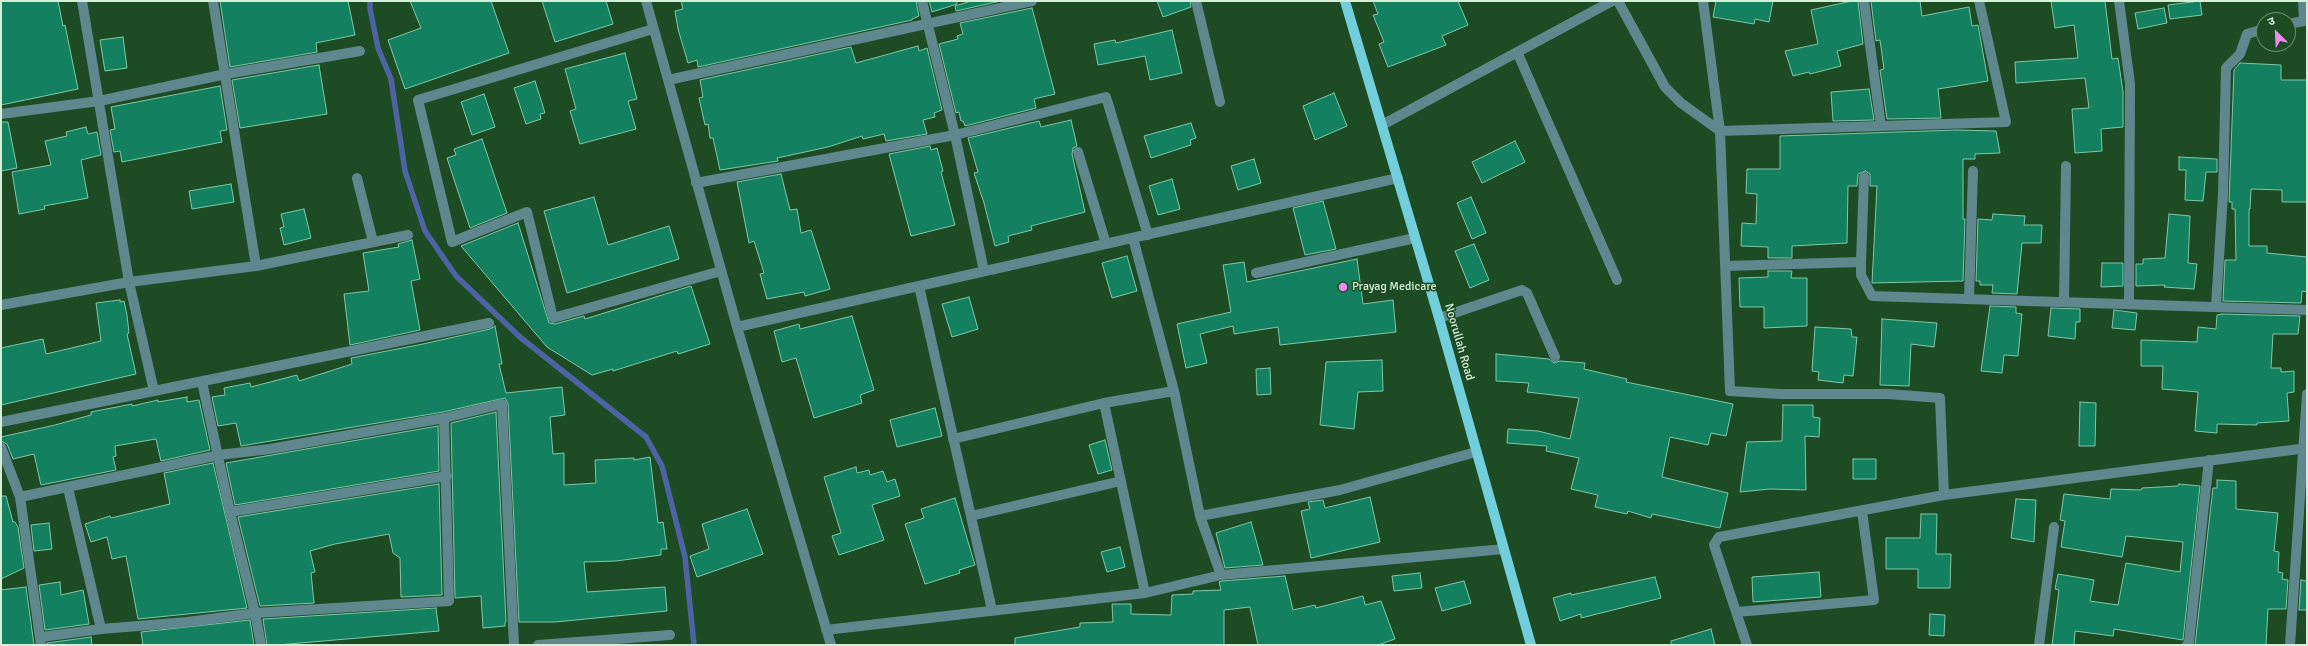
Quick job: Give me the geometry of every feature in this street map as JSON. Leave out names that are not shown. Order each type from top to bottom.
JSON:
[{"type":"main road","name":"Noorullah Road","points":[[1345,1],[1398,178],[1531,645]]},
{"type":"street","points":[[82,1],[129,282],[154,392]]},
{"type":"street","points":[[213,1],[256,266]]},
{"type":"street","points":[[646,1],[737,327],[831,645]]},
{"type":"street","points":[[922,1],[955,135],[984,271]]},
{"type":"street","points":[[668,80],[1032,1]]},
{"type":"street","points":[[1196,1],[1220,102]]},
{"type":"street","points":[[1382,125],[1518,54],[1612,1]]},
{"type":"street","points":[[1618,1],[1665,87],[1681,103],[1720,131],[2006,122],[1979,1]]},
{"type":"street","points":[[1703,1],[1720,131],[1730,391],[1780,394],[1888,394],[1940,398],[1944,495]]},
{"type":"street","points":[[1864,1],[1881,126]]},
{"type":"street","points":[[2119,1],[2130,84],[2129,304]]},
{"type":"street","points":[[2296,22],[2304,21],[2303,1]]},
{"type":"street","points":[[653,29],[418,100],[452,242],[527,212],[553,318],[721,271]]},
{"type":"street","points":[[2216,306],[2223,194],[2226,68],[2240,54],[2247,34],[2256,31]]},
{"type":"street","points":[[1,114],[99,101],[226,74],[360,51]]},
{"type":"street","points":[[1518,54],[1617,280]]},
{"type":"street","points":[[696,183],[955,135],[1106,97],[1148,235]]},
{"type":"street","points":[[1078,152],[1106,244]]},
{"type":"street","points":[[2064,301],[2066,166]]},
{"type":"street","points":[[1969,299],[1973,171]]},
{"type":"street","points":[[1864,177],[1861,262],[1862,275],[1872,296],[2307,310]]},
{"type":"street","points":[[358,178],[373,242]]},
{"type":"street","points":[[737,327],[1398,178]]},
{"type":"street","points":[[1,305],[129,282],[256,266],[408,235]]},
{"type":"street","points":[[1133,238],[1174,391],[1200,516],[1221,575]]},
{"type":"street","points":[[1256,273],[1415,238]]},
{"type":"street","points":[[1726,266],[1861,262]]},
{"type":"street","points":[[919,286],[992,610]]},
{"type":"street","points":[[1438,318],[1522,290],[1527,293],[1555,357]]},
{"type":"street","points":[[1,422],[490,323]]},
{"type":"street","points":[[202,382],[261,645]]},
{"type":"street","points":[[953,439],[1104,403],[1174,391]]},
{"type":"street","points":[[2290,645],[2305,448],[2307,394]]},
{"type":"street","points":[[1104,403],[1145,593]]},
{"type":"street","points":[[20,497],[219,455],[270,449],[444,418],[502,404],[514,645]]},
{"type":"street","points":[[1,447],[20,497],[41,641],[101,628],[187,622],[255,613],[449,601],[447,476],[444,418]]},
{"type":"street","points":[[1747,645],[1714,545],[1719,537],[1944,495],[2305,448]]},
{"type":"street","points":[[1200,516],[1340,490],[1476,452]]},
{"type":"street","points":[[2187,645],[2189,642],[2209,460]]},
{"type":"street","points":[[230,512],[447,476]]},
{"type":"street","points":[[971,516],[1121,481]]},
{"type":"street","points":[[68,488],[101,628]]},
{"type":"street","points":[[1737,612],[1874,600],[1862,511]]},
{"type":"street","points":[[2039,645],[2054,527]]},
{"type":"street","points":[[826,630],[1145,593],[1221,575],[1504,549]]},
{"type":"street","points":[[538,645],[670,635]]},
{"type":"building","points":[[1,1],[58,1],[63,26],[65,25],[78,89],[1,105]]},
{"type":"building","points":[[220,1],[348,1],[355,35],[316,43],[317,52],[230,67]]},
{"type":"building","points":[[410,1],[491,1],[509,53],[405,89],[388,40],[421,28]]},
{"type":"building","points":[[542,1],[606,1],[613,24],[555,42]]},
{"type":"building","points":[[681,1],[916,1],[919,16],[912,20],[698,67],[697,60],[688,63],[678,29],[675,11],[683,9]]},
{"type":"building","points":[[929,1],[957,1],[957,4],[932,12]]},
{"type":"building","points":[[971,1],[1001,1],[956,11],[955,6]]},
{"type":"building","points":[[1157,1],[1190,1],[1191,7],[1163,17]]},
{"type":"building","points":[[1373,1],[1458,1],[1468,25],[1442,36],[1446,45],[1388,67],[1379,44],[1384,42],[1373,15],[1378,14]]},
{"type":"building","points":[[1716,1],[1773,1],[1769,22],[1755,19],[1754,24],[1713,17]]},
{"type":"building","points":[[1858,1],[1863,44],[1837,51],[1841,66],[1810,74],[1809,72],[1793,76],[1785,51],[1818,44],[1811,10]]},
{"type":"building","points":[[1871,1],[1920,1],[1922,16],[1969,7],[1972,26],[1978,25],[1988,81],[1938,89],[1941,118],[1887,119],[1880,70],[1884,69],[1880,40],[1876,41]]},
{"type":"building","points":[[2051,1],[2105,1],[2112,59],[2118,58],[2123,92],[2123,127],[2101,129],[2102,151],[2075,153],[2072,109],[2089,108],[2085,78],[2016,83],[2015,62],[2078,58],[2074,25],[2055,28]]},
{"type":"building","points":[[2200,1],[2202,15],[2170,19],[2168,5]]},
{"type":"building","points":[[1032,8],[1055,94],[1034,99],[1036,108],[965,126],[963,121],[961,121],[959,112],[956,113],[939,44],[958,39],[957,36],[963,34],[960,23]]},
{"type":"building","points":[[2164,8],[2167,23],[2138,29],[2135,13]]},
{"type":"building","points":[[1172,30],[1182,73],[1150,80],[1145,56],[1098,65],[1094,44],[1115,40],[1116,43]]},
{"type":"building","points":[[123,37],[127,68],[105,71],[100,40]]},
{"type":"building","points":[[918,46],[919,51],[927,48],[942,110],[934,113],[935,117],[923,120],[927,134],[886,141],[884,134],[863,139],[862,136],[828,147],[777,158],[778,161],[720,170],[713,138],[710,138],[708,124],[705,125],[699,98],[703,97],[700,80],[851,47],[856,63]]},
{"type":"building","points":[[625,53],[637,99],[628,101],[636,129],[580,144],[570,111],[576,109],[565,69]]},
{"type":"building","points":[[2240,63],[2281,65],[2281,80],[2307,80],[2307,202],[2282,202],[2282,190],[2251,189],[2249,209],[2249,246],[2267,246],[2267,253],[2307,257],[2307,292],[2302,291],[2301,303],[2223,301],[2225,260],[2236,260],[2235,209],[2232,209],[2232,202],[2229,202],[2234,70]]},
{"type":"building","points":[[319,65],[327,114],[240,128],[232,80]]},
{"type":"building","points":[[535,81],[545,113],[540,114],[541,119],[526,124],[514,88]]},
{"type":"building","points":[[220,86],[227,130],[220,131],[222,142],[122,162],[120,151],[114,152],[110,130],[115,129],[111,107]]},
{"type":"building","points":[[1869,89],[1874,120],[1833,121],[1831,92]]},
{"type":"building","points":[[1334,93],[1347,126],[1315,140],[1303,106]]},
{"type":"building","points":[[484,94],[495,127],[472,135],[461,102]]},
{"type":"building","points":[[1071,120],[1077,146],[1073,148],[1072,154],[1085,212],[1031,226],[1032,230],[1008,236],[1009,242],[995,246],[984,203],[974,173],[978,172],[968,138],[1039,121],[1041,127]]},
{"type":"building","points":[[1,122],[8,122],[17,168],[1,171]]},
{"type":"building","points":[[1191,123],[1196,138],[1190,140],[1191,145],[1151,158],[1144,136]]},
{"type":"building","points":[[86,127],[88,134],[97,132],[101,155],[81,160],[88,198],[44,206],[45,209],[19,214],[12,172],[51,165],[45,141],[67,136],[66,132]]},
{"type":"building","points":[[1957,130],[1996,131],[2000,153],[1975,154],[1975,159],[1963,159],[1963,219],[1965,219],[1963,281],[1872,283],[1877,186],[1870,186],[1870,174],[1865,171],[1858,174],[1857,186],[1848,186],[1847,243],[1792,246],[1792,258],[1768,258],[1768,247],[1741,246],[1742,223],[1756,224],[1757,194],[1746,193],[1747,169],[1780,169],[1780,136]]},
{"type":"building","points":[[482,139],[507,213],[470,228],[447,158],[456,155],[454,149]]},
{"type":"building","points":[[1515,141],[1525,162],[1482,183],[1472,162]]},
{"type":"building","points":[[930,146],[931,150],[937,148],[943,171],[941,172],[955,225],[911,236],[889,154]]},
{"type":"building","points":[[2179,157],[2217,159],[2217,172],[2206,172],[2203,201],[2185,200],[2186,170],[2179,170]]},
{"type":"building","points":[[1254,159],[1261,183],[1238,190],[1231,166]]},
{"type":"building","points":[[781,174],[790,210],[797,209],[801,233],[811,230],[830,289],[805,296],[804,292],[767,299],[760,274],[764,273],[754,241],[749,243],[737,182]]},
{"type":"building","points":[[1172,179],[1180,209],[1158,215],[1149,186]]},
{"type":"building","points":[[231,184],[234,202],[192,209],[189,191]]},
{"type":"building","points":[[594,197],[608,245],[669,226],[679,259],[567,293],[544,211]]},
{"type":"building","points":[[1471,197],[1486,233],[1472,239],[1457,203]]},
{"type":"building","points":[[1323,201],[1336,249],[1305,255],[1293,208]]},
{"type":"building","points":[[304,209],[311,238],[284,245],[280,228],[284,227],[281,214]]},
{"type":"building","points":[[1993,214],[2025,216],[2024,225],[2042,225],[2041,243],[2022,243],[2017,294],[1992,293],[1993,285],[1980,285],[1980,281],[1976,281],[1978,219],[1992,220]]},
{"type":"building","points":[[2169,214],[2190,216],[2188,263],[2197,264],[2194,289],[2164,287],[2165,285],[2136,286],[2136,264],[2143,264],[2143,259],[2165,258]]},
{"type":"building","points":[[518,223],[549,323],[555,324],[584,316],[585,319],[691,286],[710,344],[678,354],[677,351],[613,371],[613,369],[592,375],[547,347],[461,246]]},
{"type":"building","points":[[412,240],[420,279],[411,281],[420,330],[350,345],[344,294],[369,291],[363,253],[399,247],[398,244]]},
{"type":"building","points":[[1474,244],[1489,280],[1470,288],[1455,251]]},
{"type":"building","points":[[1127,256],[1137,291],[1112,298],[1102,263]]},
{"type":"building","points":[[1357,259],[1363,304],[1393,300],[1396,332],[1280,345],[1278,327],[1234,334],[1233,326],[1200,334],[1207,363],[1186,368],[1177,324],[1231,312],[1223,265],[1244,262],[1247,282]]},
{"type":"building","points":[[2102,263],[2123,263],[2123,286],[2101,287]]},
{"type":"building","points":[[1768,271],[1792,271],[1791,278],[1807,278],[1807,326],[1764,328],[1764,307],[1740,307],[1739,278],[1768,277]]},
{"type":"building","points":[[969,297],[978,329],[952,337],[942,304]]},
{"type":"building","points":[[120,300],[120,302],[124,301],[129,333],[127,334],[136,374],[1,405],[1,348],[43,339],[46,354],[101,341],[96,303]]},
{"type":"building","points":[[1990,306],[2016,307],[2016,313],[2022,314],[2018,356],[2004,355],[2002,373],[1981,371]]},
{"type":"building","points":[[2051,308],[2080,309],[2080,322],[2076,322],[2075,339],[2048,336]]},
{"type":"building","points":[[2114,310],[2137,313],[2135,330],[2112,328]]},
{"type":"building","points":[[2217,315],[2300,316],[2298,334],[2273,334],[2271,368],[2281,368],[2281,372],[2294,371],[2294,392],[2287,393],[2289,421],[2257,423],[2257,425],[2217,424],[2217,433],[2195,431],[2198,392],[2162,389],[2163,366],[2141,366],[2141,340],[2197,342],[2198,327],[2216,329]]},
{"type":"building","points":[[852,316],[874,390],[860,395],[862,403],[814,418],[796,358],[782,362],[774,331],[799,324],[800,329]]},
{"type":"building","points":[[1882,319],[1937,323],[1934,347],[1911,344],[1909,386],[1880,385]]},
{"type":"building","points":[[495,326],[502,364],[499,364],[506,393],[562,387],[565,415],[550,417],[553,454],[564,453],[564,485],[596,483],[595,460],[634,458],[634,460],[650,457],[658,523],[663,522],[667,549],[661,549],[661,555],[616,561],[584,562],[587,592],[665,587],[667,611],[555,622],[519,622],[508,404],[505,398],[443,412],[241,446],[236,423],[218,426],[212,397],[225,395],[224,388],[250,383],[251,387],[297,375],[299,381],[352,364],[351,358],[423,344],[490,329]]},
{"type":"building","points":[[1815,327],[1851,329],[1852,337],[1857,337],[1853,376],[1844,375],[1843,383],[1818,380],[1819,372],[1812,371]]},
{"type":"building","points":[[1496,354],[1549,359],[1554,363],[1560,361],[1585,363],[1584,369],[1627,379],[1626,382],[1733,404],[1726,436],[1711,433],[1708,445],[1670,437],[1662,477],[1728,493],[1720,528],[1652,514],[1651,518],[1628,511],[1627,514],[1595,507],[1598,495],[1571,489],[1579,458],[1546,451],[1547,446],[1507,443],[1508,429],[1538,431],[1570,439],[1579,398],[1527,392],[1529,383],[1496,381]]},
{"type":"building","points":[[1382,360],[1383,391],[1358,392],[1354,429],[1320,425],[1326,362]]},
{"type":"building","points":[[1270,368],[1271,394],[1257,395],[1256,369]]},
{"type":"building","points":[[187,397],[187,402],[199,400],[210,450],[161,461],[156,439],[115,446],[116,456],[113,457],[116,470],[41,485],[34,454],[13,459],[7,444],[1,441],[1,437],[91,415],[91,412],[132,404],[132,406],[158,400],[158,402]]},
{"type":"building","points":[[2080,402],[2096,403],[2095,446],[2079,446]]},
{"type":"building","points":[[1783,405],[1813,405],[1813,417],[1820,418],[1819,437],[1805,436],[1806,490],[1770,489],[1740,492],[1747,442],[1782,441]]},
{"type":"building","points":[[935,408],[942,436],[897,447],[890,420]]},
{"type":"building","points":[[496,412],[506,622],[505,626],[483,628],[481,596],[455,598],[451,423]]},
{"type":"building","points":[[438,426],[439,471],[235,505],[226,463]]},
{"type":"building","points":[[1105,440],[1112,470],[1098,474],[1089,445]]},
{"type":"building","points":[[1853,459],[1876,459],[1876,479],[1853,479]]},
{"type":"building","points":[[213,463],[247,608],[138,619],[126,556],[112,559],[107,537],[91,542],[85,524],[110,516],[111,518],[170,504],[164,473]]},
{"type":"building","points":[[856,467],[857,473],[869,470],[870,475],[883,471],[887,482],[895,479],[900,496],[872,505],[884,540],[839,555],[832,536],[841,533],[824,477]]},
{"type":"building","points":[[2217,480],[2236,481],[2236,509],[2278,513],[2274,551],[2279,552],[2278,572],[2283,573],[2282,579],[2288,580],[2286,609],[2268,609],[2266,645],[2195,645],[2213,488],[2217,488]]},
{"type":"building","points":[[439,484],[442,595],[401,597],[400,558],[393,553],[389,534],[335,544],[310,551],[315,572],[311,573],[314,603],[260,606],[238,517]]},
{"type":"building","points":[[2179,484],[2200,486],[2183,640],[2114,629],[2113,636],[2075,631],[2074,645],[2052,645],[2059,590],[2055,589],[2058,574],[2094,580],[2090,601],[2118,605],[2126,563],[2180,572],[2183,542],[2126,536],[2122,557],[2061,547],[2065,521],[2060,520],[2064,494],[2110,499],[2111,489],[2141,490],[2142,488],[2178,486]]},
{"type":"building","points":[[1,496],[6,496],[13,522],[15,522],[18,527],[24,568],[1,579]]},
{"type":"building","points":[[1370,497],[1380,542],[1311,558],[1301,511],[1310,509],[1308,502],[1323,500],[1325,508]]},
{"type":"building","points":[[955,498],[975,565],[959,570],[960,573],[925,584],[905,524],[924,518],[921,509]]},
{"type":"building","points":[[2016,499],[2036,500],[2034,542],[2011,538]]},
{"type":"building","points":[[747,509],[763,554],[697,577],[690,556],[709,549],[702,524]]},
{"type":"building","points":[[1921,514],[1937,514],[1936,554],[1951,554],[1950,588],[1918,588],[1918,569],[1886,569],[1886,538],[1920,538]]},
{"type":"building","points":[[1251,522],[1263,565],[1225,568],[1216,533]]},
{"type":"building","points":[[49,523],[52,549],[34,551],[31,525]]},
{"type":"building","points":[[1120,547],[1125,567],[1107,572],[1101,552]]},
{"type":"building","points":[[1819,572],[1821,597],[1753,602],[1752,577]]},
{"type":"building","points":[[1420,573],[1422,588],[1394,591],[1392,576]]},
{"type":"building","points":[[1285,576],[1293,610],[1315,605],[1316,608],[1363,596],[1365,605],[1381,601],[1395,639],[1378,645],[1258,645],[1250,607],[1224,610],[1224,645],[1015,645],[1015,638],[1080,627],[1080,623],[1113,622],[1112,604],[1131,604],[1131,614],[1171,615],[1172,595],[1193,594],[1193,591],[1221,590],[1219,582],[1222,581]]},
{"type":"building","points":[[1655,577],[1661,598],[1581,618],[1581,614],[1560,621],[1553,598],[1571,593],[1571,595]]},
{"type":"building","points":[[2301,580],[2307,581],[2307,610],[2299,610]]},
{"type":"building","points":[[1464,581],[1471,603],[1442,611],[1435,588]]},
{"type":"building","points":[[60,582],[61,595],[83,590],[89,624],[45,630],[39,585]]},
{"type":"building","points":[[26,587],[34,645],[1,645],[1,590]]},
{"type":"building","points":[[436,608],[439,631],[277,645],[267,645],[263,619]]},
{"type":"building","points":[[1930,614],[1945,615],[1944,636],[1929,635]]},
{"type":"building","points":[[250,620],[254,645],[143,645],[141,632]]},
{"type":"building","points":[[1711,629],[1715,645],[1671,645],[1671,641]]},
{"type":"building","points":[[91,637],[92,645],[47,645],[47,643]]},
{"type":"waterway","points":[[370,1],[370,9],[378,48],[391,79],[405,171],[425,231],[456,276],[521,338],[646,437],[662,466],[685,557],[694,645]]},
{"type":"place","name":"Prayag Medicare","points":[[1343,287]]}]
